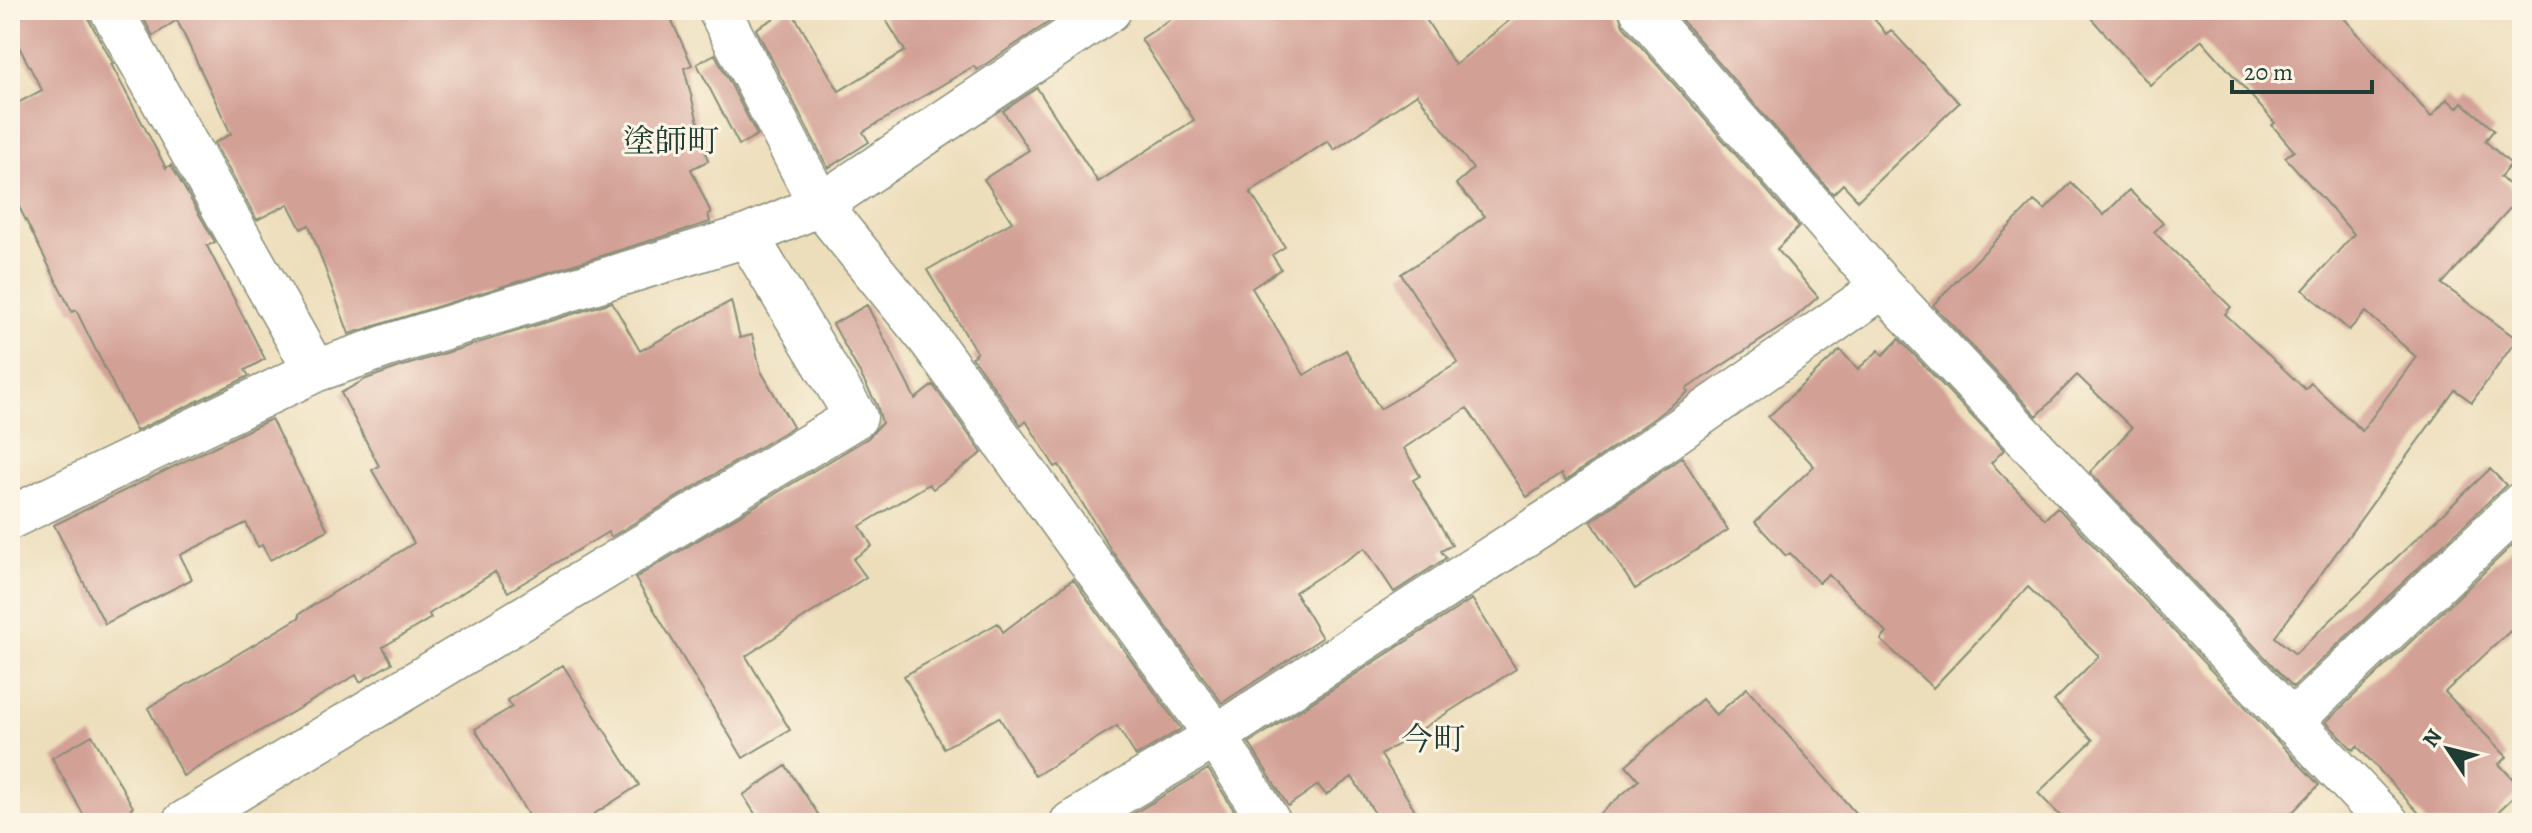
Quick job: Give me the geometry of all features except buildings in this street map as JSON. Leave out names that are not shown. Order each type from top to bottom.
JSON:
[{"type":"street","points":[[111,10],[315,371]]},
{"type":"street","points":[[719,10],[820,205],[930,340],[1216,736],[1270,823]]},
{"type":"street","points":[[10,518],[315,371],[393,344],[747,236],[820,205],[1110,10]]},
{"type":"street","points":[[1641,10],[1883,287],[2388,823]]},
{"type":"street","points":[[183,823],[856,417],[747,236]]},
{"type":"street","points":[[1071,823],[1216,736],[1569,507],[1883,287]]},
{"type":"street","points":[[2291,722],[2522,503]]},
{"type":"district","name":"塗師町","points":[[671,141]]},
{"type":"district","name":"今町","points":[[1433,739]]}]
